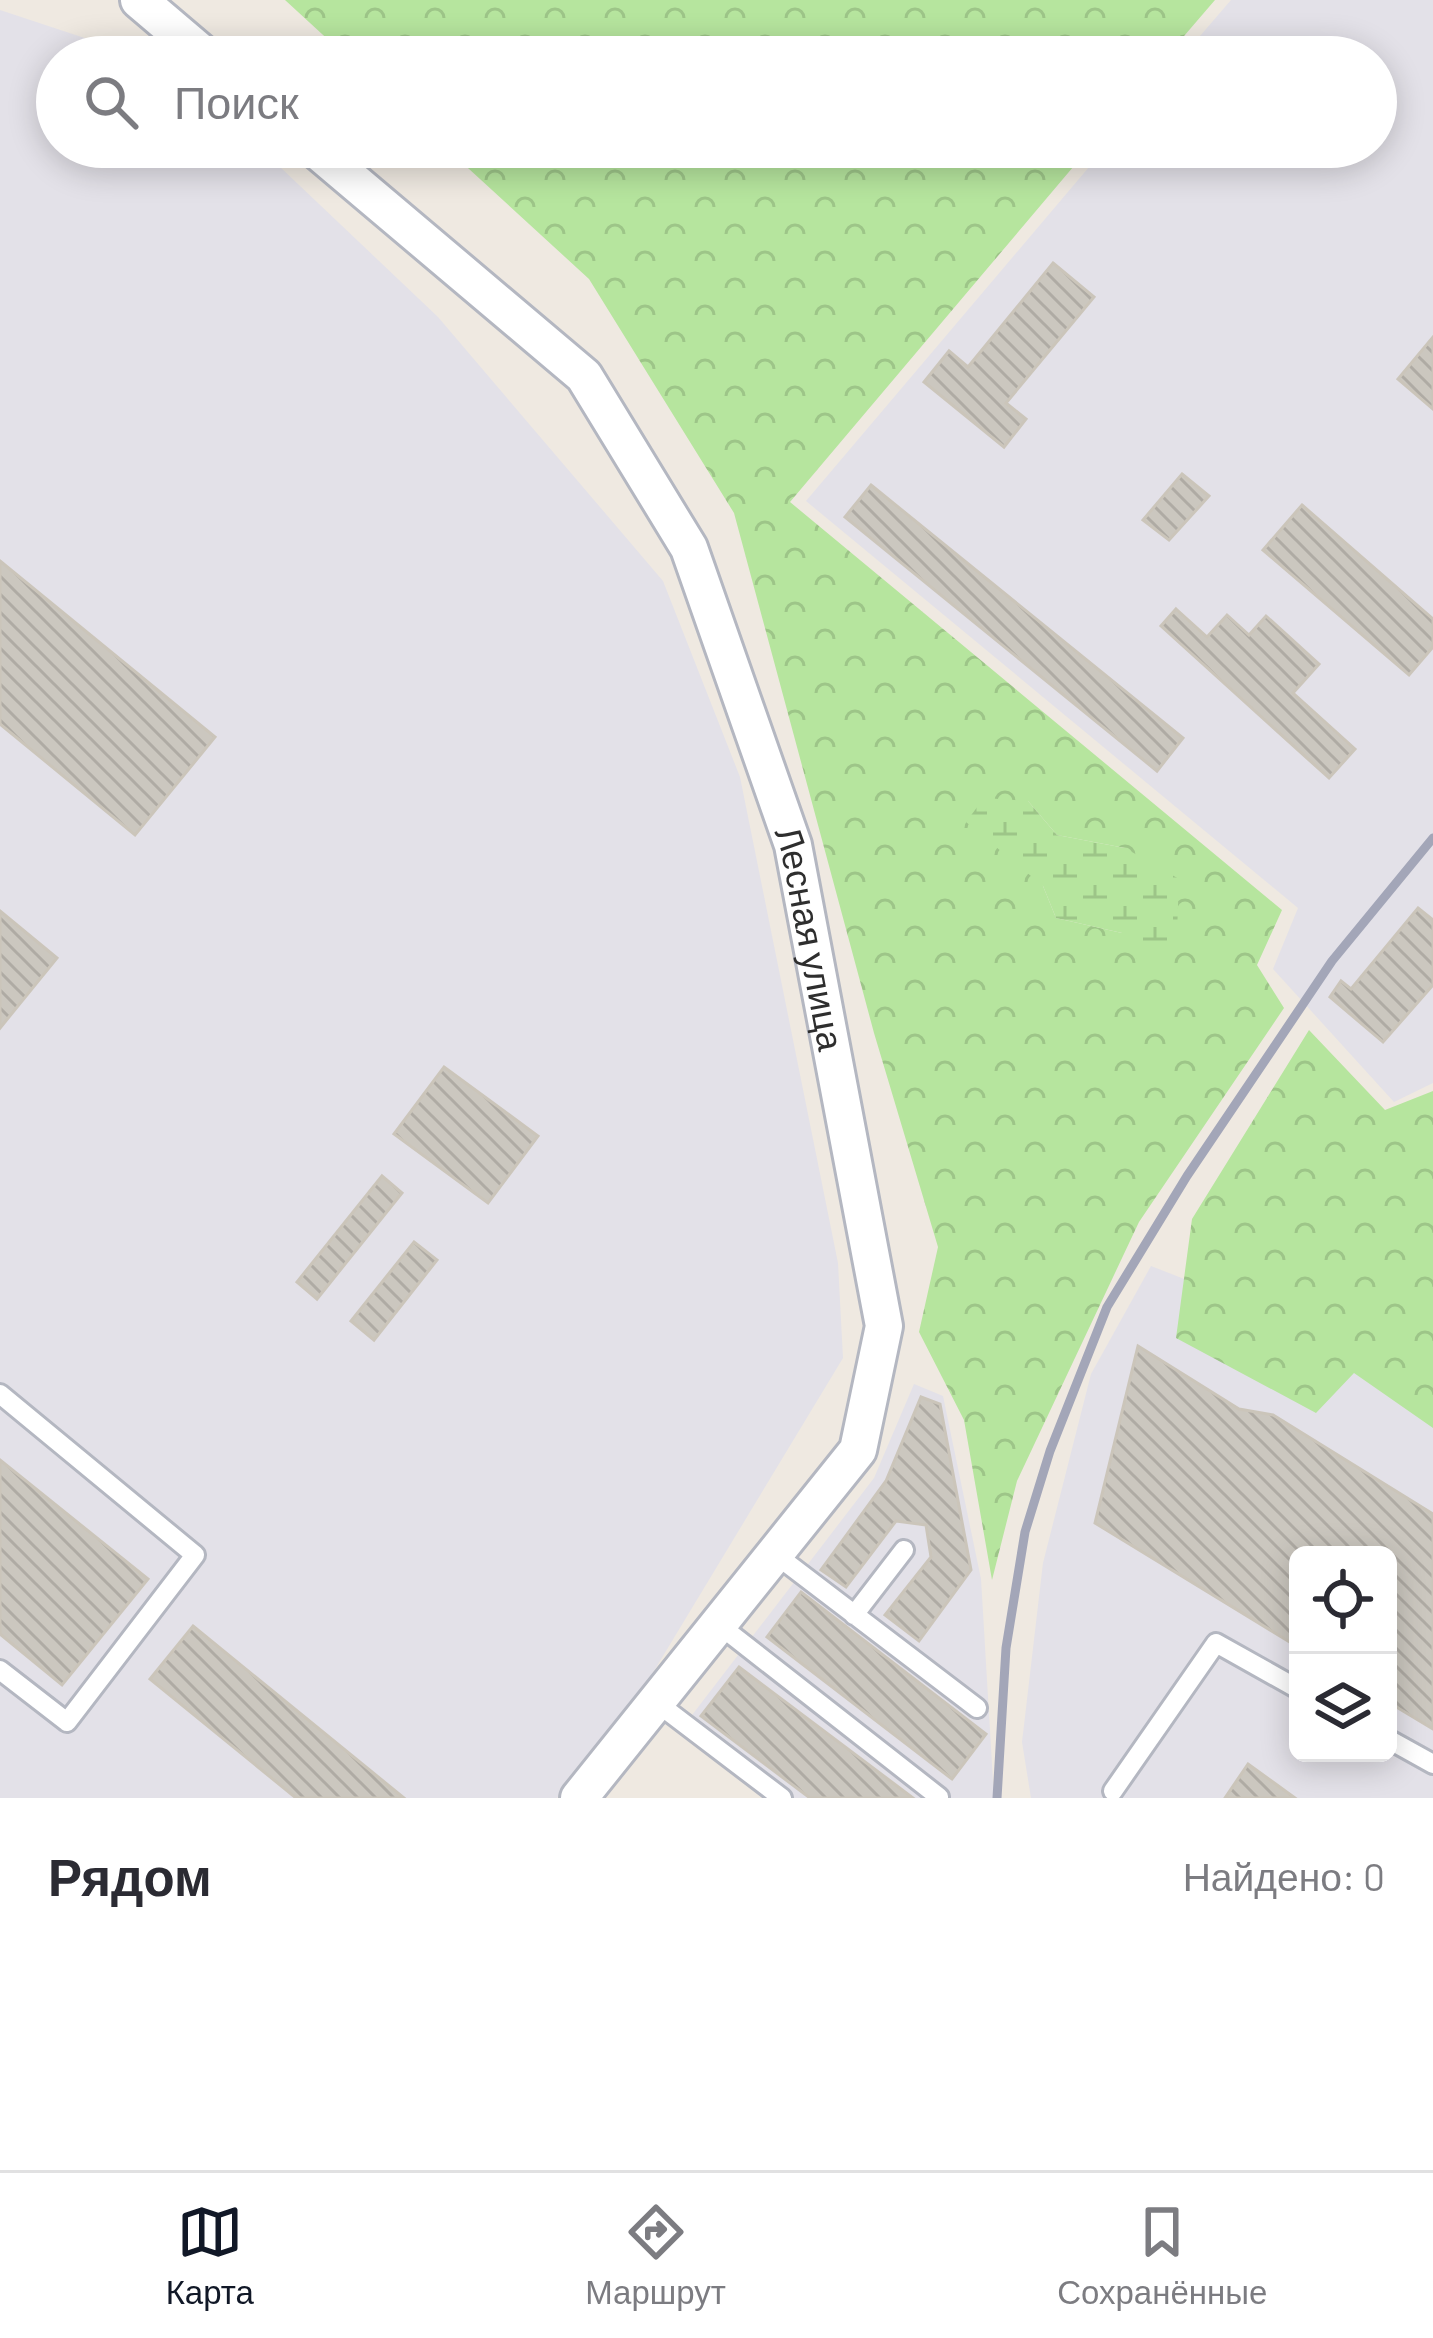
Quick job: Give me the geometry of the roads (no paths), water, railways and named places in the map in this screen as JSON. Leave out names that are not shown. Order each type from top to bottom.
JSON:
[{"type":"street","points":[[139,0],[181,36]]},
{"type":"street","name":"Лесная улица","points":[[338,168],[584,376],[689,548],[793,845],[884,1326],[858,1450],[579,1798]]},
{"type":"lane","points":[[0,1394],[196,1555],[67,1722],[0,1670]]},
{"type":"lane","points":[[854,1615],[904,1550]]},
{"type":"lane","points":[[775,1554],[977,1708]]},
{"type":"lane","points":[[718,1624],[939,1796]]},
{"type":"lane","points":[[1113,1790],[1216,1643],[1289,1684]]},
{"type":"lane","points":[[656,1702],[782,1798]]},
{"type":"lane","points":[[1397,1743],[1433,1763]]},
{"type":"railway","points":[[997,1798],[1006,1648],[1025,1532],[1050,1451],[1107,1307],[1187,1176],[1332,961],[1433,838]]}]
